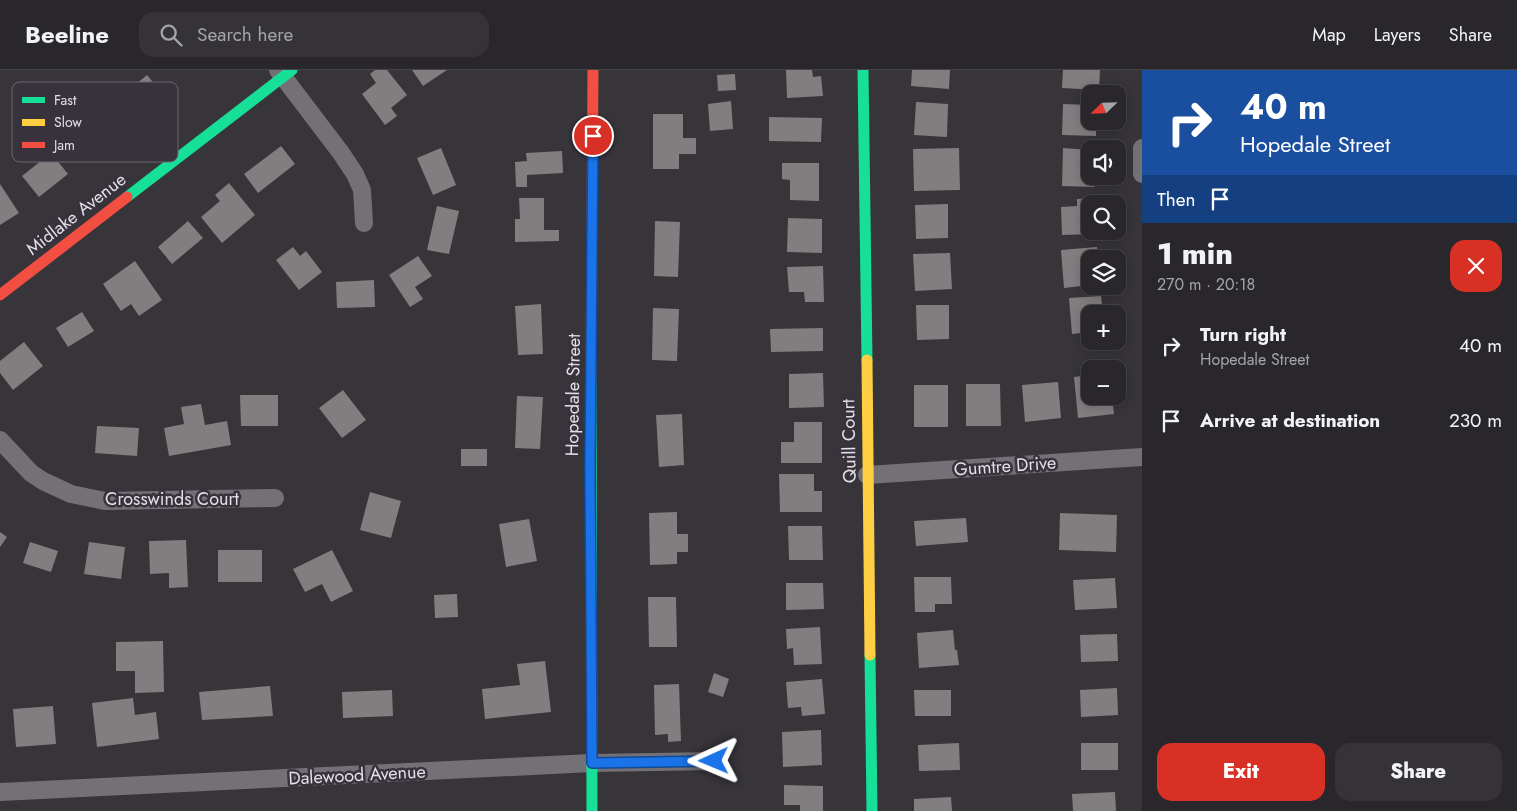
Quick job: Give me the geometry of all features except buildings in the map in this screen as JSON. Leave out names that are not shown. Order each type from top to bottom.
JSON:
[{"type":"street","name":"Hopedale Street","points":[[592,811],[590,465],[593,70]]},
{"type":"street","name":"Quill Court","points":[[862,70],[872,811]]},
{"type":"street","points":[[284,72],[355,174],[362,190],[364,223]]},
{"type":"street","name":"Midlake Avenue","points":[[178,155],[284,72]]},
{"type":"street","points":[[1142,148],[1142,174]]},
{"type":"street","name":"Midlake Avenue","points":[[0,295],[169,162]]},
{"type":"street","name":"Crosswinds Court","points":[[0,440],[31,473],[43,481],[71,494],[106,501],[275,498]]},
{"type":"street","name":"Gumtre Drive","points":[[867,475],[1142,457]]},
{"type":"street","name":"Dalewood Avenue","points":[[0,792],[592,763],[714,761]]},
{"type":"traffic: fast","points":[[178,158],[292,70]]},
{"type":"traffic: fast","points":[[863,70],[867,360]]},
{"type":"traffic: fast","points":[[127,197],[172,162]]},
{"type":"traffic: fast","points":[[591,380],[592,811]]},
{"type":"traffic: fast","points":[[870,655],[872,811]]},
{"type":"traffic: slow","points":[[867,360],[870,655]]},
{"type":"traffic: jam","points":[[591,380],[593,70]]},
{"type":"traffic: jam","points":[[0,295],[127,197]]},
{"type":"route","points":[[593,136],[590,465],[592,763],[714,761]]}]
